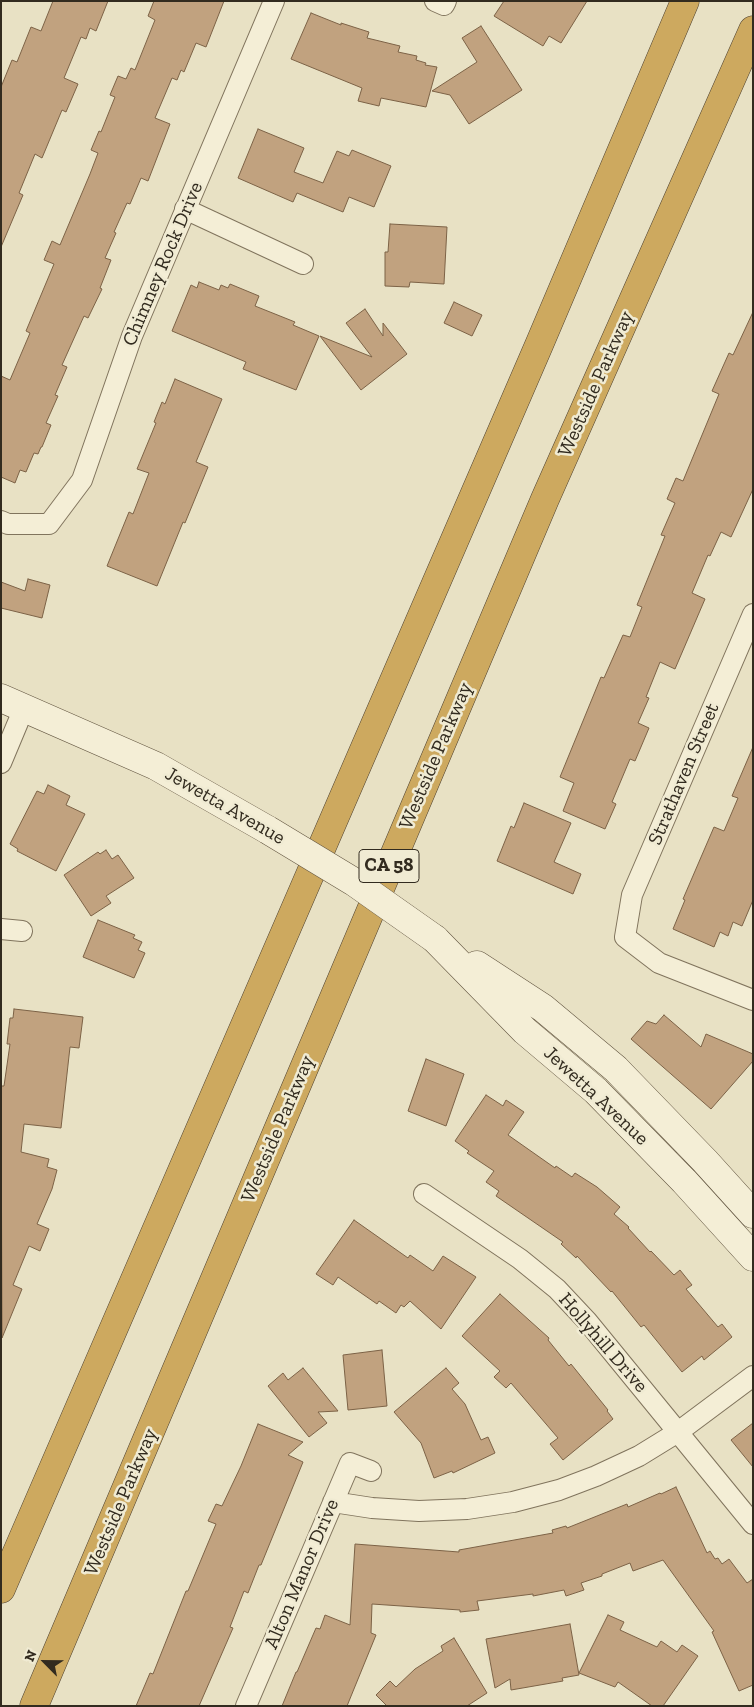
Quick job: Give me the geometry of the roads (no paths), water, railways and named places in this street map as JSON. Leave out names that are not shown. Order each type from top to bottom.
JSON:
[{"type":"highway","points":[[1,1589],[539,345],[685,1]]},
{"type":"highway","name":"Westside Parkway","points":[[34,1706],[545,499],[753,30]]},
{"type":"street","name":"Chimney Rock Drive","points":[[1,520],[8,524],[49,524],[82,480],[132,336],[274,1]]},
{"type":"street","points":[[185,209],[303,264]]},
{"type":"street","name":"Strathaven Street","points":[[753,614],[632,895],[625,937],[659,963],[753,1000]]},
{"type":"street","points":[[1,763],[13,703]]},
{"type":"street","name":"Jewetta Avenue","points":[[13,703],[156,766],[268,830],[354,882],[435,939],[543,1008],[616,1069],[753,1214]]},
{"type":"street","points":[[1,929],[22,931]]},
{"type":"street","name":"Jewetta Avenue","points":[[435,939],[525,1031],[596,1091],[666,1162],[753,1257]]},
{"type":"street","points":[[666,1162],[703,1183],[753,1240]]},
{"type":"street","name":"Hollyhill Drive","points":[[424,1194],[520,1259],[557,1290],[587,1320],[753,1524]]},
{"type":"street","points":[[333,1502],[372,1508],[419,1511],[466,1509],[514,1502],[559,1490],[596,1476],[639,1456],[678,1432],[753,1376]]},
{"type":"street","name":"Alton Manor Drive","points":[[246,1706],[350,1463],[370,1471]]}]
